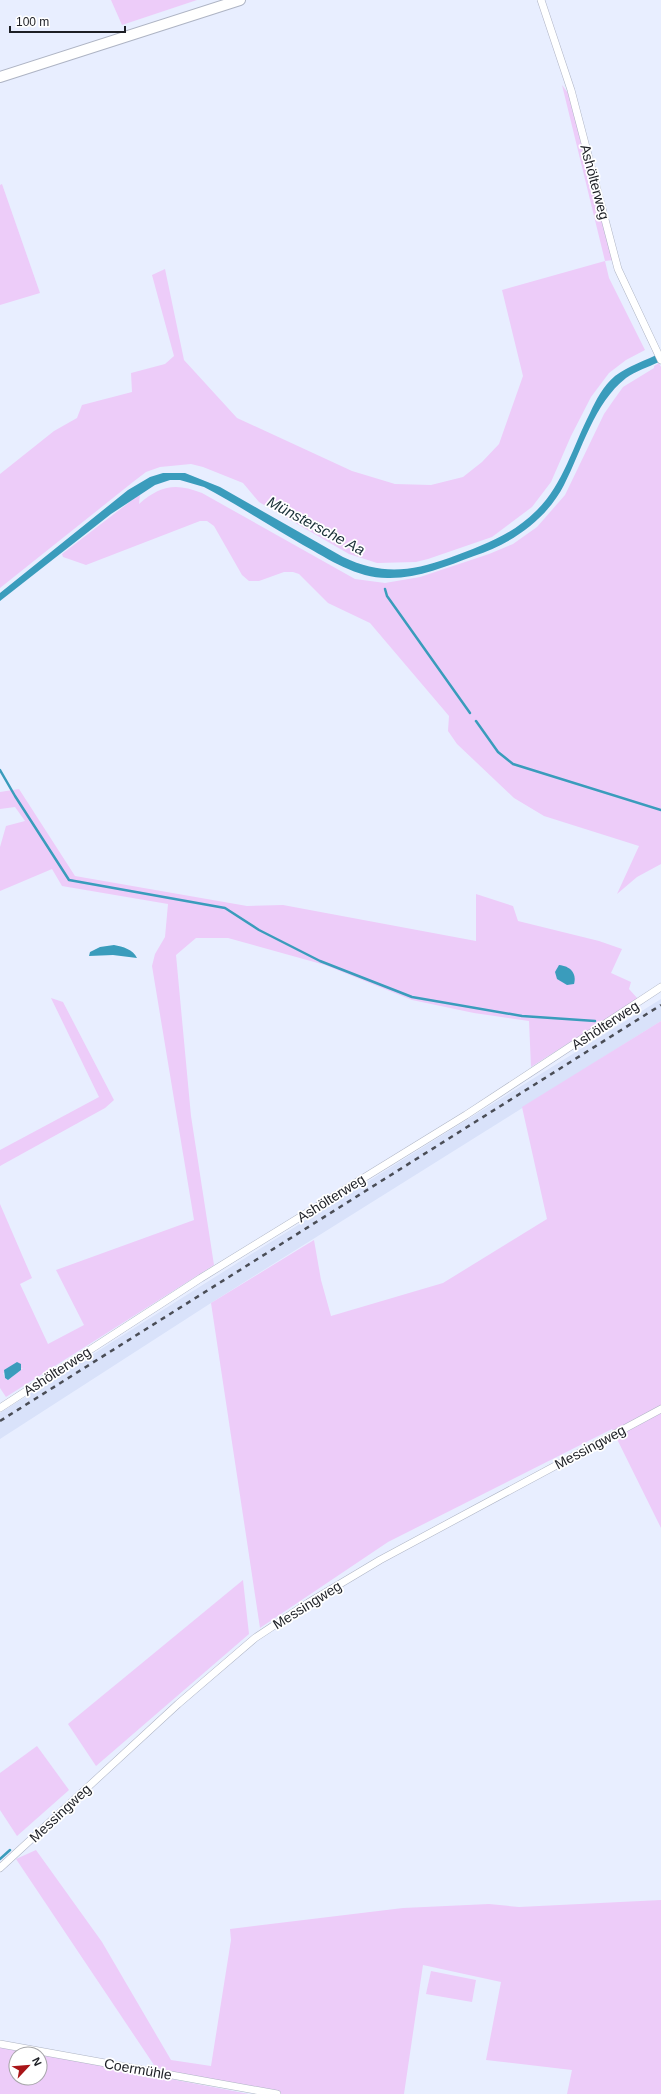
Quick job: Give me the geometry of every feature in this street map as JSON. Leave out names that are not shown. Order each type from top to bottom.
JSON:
[{"type":"main road","points":[[0,77],[240,0]]},
{"type":"street","name":"Ashölterweg","points":[[541,0],[570,90],[618,269],[661,360]]},
{"type":"street","name":"Ashölterweg","points":[[0,1408],[201,1278],[466,1115],[661,987]]},
{"type":"street","name":"Messingweg","points":[[0,1868],[178,1704],[255,1638],[308,1603],[380,1560],[661,1409]]},
{"type":"street","name":"Coermühle","points":[[0,2044],[277,2094]]},
{"type":"shaded area","points":[[111,0],[197,0],[122,25]]},
{"type":"shaded area","points":[[562,85],[568,93],[613,260],[605,261]]},
{"type":"shaded area","points":[[2,184],[40,293],[0,305],[0,185]]},
{"type":"shaded area","points":[[605,261],[609,278],[645,350],[626,360],[609,373],[591,397],[571,436],[551,482],[532,507],[492,537],[416,562],[377,563],[349,554],[259,502],[243,483],[203,467],[191,464],[160,467],[146,472],[0,588],[0,474],[54,431],[77,418],[82,405],[132,392],[131,373],[165,364],[174,356],[152,275],[165,269],[184,360],[237,418],[352,471],[395,484],[431,485],[463,477],[482,462],[499,444],[523,376],[502,290]]},
{"type":"shaded area","points":[[659,363],[661,367],[661,864],[637,877],[617,894],[639,846],[544,816],[514,798],[457,744],[448,731],[449,716],[370,623],[328,603],[299,574],[284,572],[259,581],[249,581],[242,575],[214,526],[207,521],[200,521],[86,565],[63,557],[62,554],[140,494],[139,504],[154,493],[176,487],[202,493],[355,579],[385,583],[420,577],[489,554],[513,544],[537,527],[565,495],[604,414],[623,387],[654,368],[654,366]]},
{"type":"shaded area","points":[[19,789],[75,876],[247,906],[283,905],[476,941],[476,894],[513,906],[518,921],[599,941],[622,949],[611,973],[631,982],[629,989],[638,999],[531,1067],[529,1021],[474,1013],[412,1000],[325,965],[228,938],[196,938],[176,955],[191,1116],[214,1265],[6,1397],[0,1388],[0,1204],[32,1278],[20,1284],[48,1344],[84,1325],[56,1270],[194,1220],[152,966],[155,954],[165,937],[168,904],[62,886],[52,869],[0,891],[0,847],[6,826],[25,821],[15,807],[0,809],[0,792]],"holes":[[[23,1368],[8,1380],[5,1378],[3,1373]]]},
{"type":"shaded area","points":[[51,998],[63,1002],[114,1100],[105,1108],[0,1166],[0,1150],[99,1097]]},
{"type":"shaded area","points":[[661,999],[661,1021],[211,1303],[0,1439],[0,1413],[253,1253]]},
{"type":"shaded area","points":[[661,1021],[661,1528],[612,1429],[388,1542],[260,1628],[211,1303],[314,1240],[321,1280],[331,1316],[443,1283],[547,1219],[522,1107]]},
{"type":"shaded area","points":[[243,1580],[249,1634],[96,1766],[68,1724]]},
{"type":"shaded area","points":[[37,1746],[69,1790],[17,1836],[0,1810],[0,1773]]},
{"type":"shaded area","points":[[36,1850],[102,1942],[171,2060],[211,2066],[231,1940],[230,1929],[403,1908],[489,1904],[519,1907],[661,1900],[661,2094],[567,2094],[572,2070],[486,2060],[501,1982],[423,1965],[404,2094],[277,2094],[171,2075],[154,2065],[16,1859]]},
{"type":"shaded area","points":[[431,1971],[476,1980],[472,2002],[426,1994]]},
{"type":"shaded area","points":[[0,2047],[8,2048],[8,2086],[48,2086],[48,2056],[249,2094],[0,2094]]},
{"type":"water","points":[[661,353],[659,362],[626,378],[605,400],[590,428],[564,485],[548,509],[526,529],[501,545],[488,551],[422,574],[412,576],[390,578],[367,575],[345,568],[323,557],[204,487],[180,480],[170,480],[155,485],[111,514],[0,601],[0,593],[128,490],[150,477],[163,473],[185,473],[220,487],[343,557],[370,567],[396,570],[408,569],[435,563],[461,554],[506,534],[536,511],[545,501],[567,465],[595,403],[607,384],[615,376],[626,369]]},
{"type":"water","points":[[114,945],[130,950],[137,958],[113,955],[89,956],[90,952],[100,947]]},
{"type":"water","points":[[559,965],[572,971],[575,980],[574,984],[567,985],[557,979],[555,972]]},
{"type":"water","points":[[17,1362],[21,1364],[21,1370],[8,1380],[5,1378],[4,1370]]},
{"type":"waterway","points":[[385,589],[387,596],[470,713]]},
{"type":"waterway","points":[[476,721],[498,752],[513,764],[661,810]]},
{"type":"waterway","points":[[0,770],[69,880],[225,908],[259,930],[320,961],[412,997],[522,1016],[595,1021]]},
{"type":"waterway","points":[[0,1859],[10,1850]]},
{"type":"railway","points":[[0,1421],[661,1005]]},
{"type":"water label","name":"Münstersche Aa","points":[[316,526]]}]
